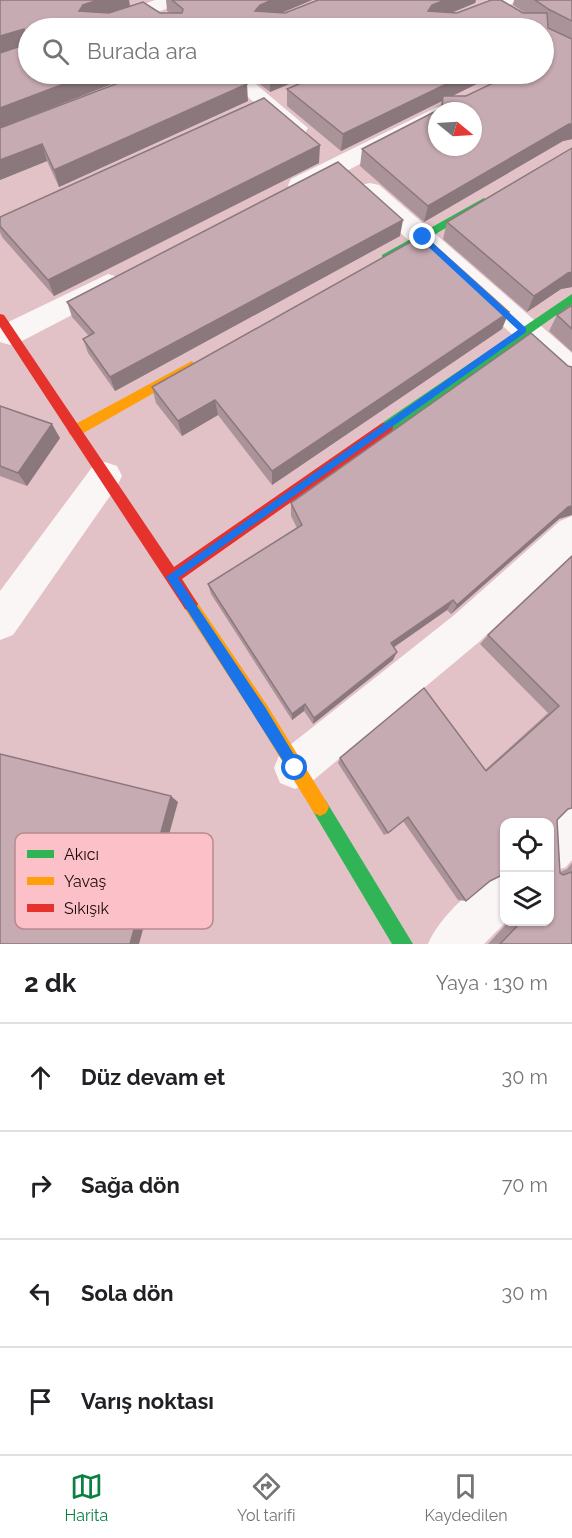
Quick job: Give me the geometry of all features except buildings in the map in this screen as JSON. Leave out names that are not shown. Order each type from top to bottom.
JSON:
[{"type":"street","points":[[115,18],[143,4],[173,0]]},
{"type":"street","points":[[143,4],[160,18]]},
{"type":"street","points":[[464,18],[499,5]]},
{"type":"street","points":[[244,84],[423,237],[523,330],[572,371]]},
{"type":"street","points":[[276,197],[324,151],[428,116]]},
{"type":"street","points":[[372,266],[492,196]]},
{"type":"street","points":[[127,274],[5,326],[261,711],[403,944]]},
{"type":"street","points":[[171,577],[572,298]]},
{"type":"street","points":[[75,431],[208,357]]},
{"type":"street","points":[[0,622],[105,476]]},
{"type":"street","points":[[295,768],[466,629],[572,532]]},
{"type":"street","points":[[554,845],[572,829]]},
{"type":"street","points":[[451,944],[500,897]]},
{"type":"traffic: fast","points":[[386,258],[484,201]]},
{"type":"traffic: fast","points":[[387,427],[572,298]]},
{"type":"traffic: fast","points":[[320,807],[403,944]]},
{"type":"traffic: slow","points":[[75,431],[192,366]]},
{"type":"traffic: slow","points":[[190,604],[261,711],[320,807]]},
{"type":"traffic: jam","points":[[0,318],[190,604]]},
{"type":"traffic: jam","points":[[172,577],[387,427]]},
{"type":"route","points":[[295,768],[261,711],[171,577],[523,330],[423,237]]}]
